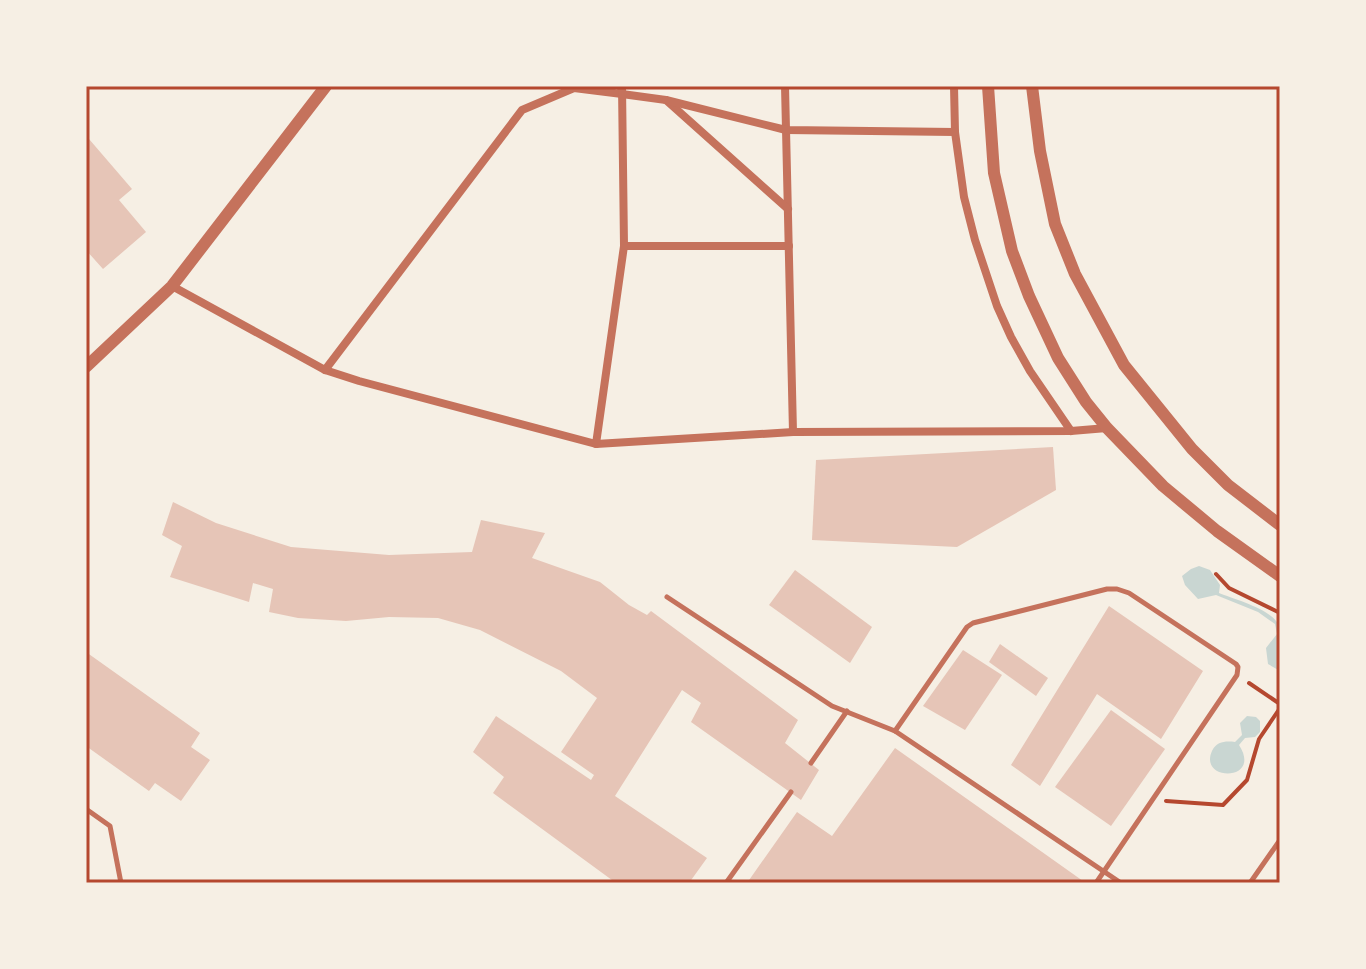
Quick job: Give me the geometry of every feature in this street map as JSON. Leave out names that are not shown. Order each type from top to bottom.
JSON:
[{"type":"street","points":[[86,367],[172,286],[326,86]]},
{"type":"street","points":[[785,86],[793,432]]},
{"type":"street","points":[[954,86],[955,132],[964,197],[997,306],[1030,371],[1071,431]]},
{"type":"street","points":[[988,86],[994,173],[1012,251],[1058,358],[1107,428],[1163,486],[1280,576]]},
{"type":"street","points":[[1032,86],[1040,151],[1055,224],[1075,274],[1124,365],[1192,449],[1228,485],[1280,525]]},
{"type":"street","points":[[325,370],[522,110],[574,88],[622,89],[786,130],[955,132]]},
{"type":"street","points":[[596,444],[624,246],[622,89]]},
{"type":"street","points":[[666,100],[788,209]]},
{"type":"street","points":[[624,246],[789,246]]},
{"type":"street","points":[[172,286],[325,370],[596,444],[793,432],[1071,431],[1107,428]]},
{"type":"lane","points":[[895,731],[967,627],[977,621],[1107,589],[1129,593],[1236,664],[1237,675],[1096,883]]},
{"type":"lane","points":[[667,597],[832,706],[895,731],[1121,883]]},
{"type":"lane","points":[[811,763],[847,711]]},
{"type":"lane","points":[[726,883],[791,792]]},
{"type":"lane","points":[[86,809],[110,826],[121,883]]},
{"type":"lane","points":[[1250,883],[1280,840]]},
{"type":"path","points":[[1216,574],[1229,588],[1280,613]]},
{"type":"path","points":[[1152,801],[1223,805],[1247,780],[1259,739],[1280,706],[1237,675]]},
{"type":"shaded area","points":[[1199,566],[1210,570],[1220,585],[1219,593],[1253,606],[1276,620],[1281,637],[1280,671],[1268,664],[1266,648],[1277,634],[1275,624],[1258,612],[1216,595],[1198,599],[1185,585],[1182,576]]},
{"type":"shaded area","points":[[1247,716],[1260,721],[1260,732],[1255,737],[1245,738],[1239,745],[1244,757],[1243,766],[1229,774],[1221,772],[1210,761],[1212,751],[1219,743],[1235,742],[1242,735],[1240,723]]},
{"type":"building","points":[[89,139],[132,189],[119,200],[146,232],[103,269],[86,250],[86,142]]},
{"type":"building","points":[[1053,447],[1056,490],[957,547],[812,540],[816,460]]},
{"type":"building","points":[[173,502],[216,523],[291,547],[389,555],[472,552],[481,520],[545,533],[532,558],[600,582],[629,605],[647,615],[651,611],[798,720],[785,743],[819,770],[801,800],[691,722],[701,703],[682,690],[615,796],[707,858],[689,883],[616,883],[493,793],[504,777],[473,752],[496,716],[591,780],[594,775],[561,752],[597,698],[561,671],[480,630],[438,618],[389,617],[346,621],[298,618],[269,612],[273,589],[253,583],[249,602],[170,577],[182,546],[162,535]]},
{"type":"building","points":[[795,570],[872,627],[850,663],[769,605]]},
{"type":"building","points":[[1109,606],[1203,671],[1161,739],[1097,694],[1040,786],[1011,765]]},
{"type":"building","points":[[1000,644],[1048,678],[1036,696],[989,662]]},
{"type":"building","points":[[963,650],[1002,675],[965,730],[923,706]]},
{"type":"building","points":[[86,652],[200,733],[191,747],[210,760],[181,801],[155,783],[149,791],[86,746]]},
{"type":"building","points":[[1111,710],[1165,749],[1111,826],[1055,787]]},
{"type":"building","points":[[895,748],[1082,883],[747,883],[797,812],[832,836]]}]
